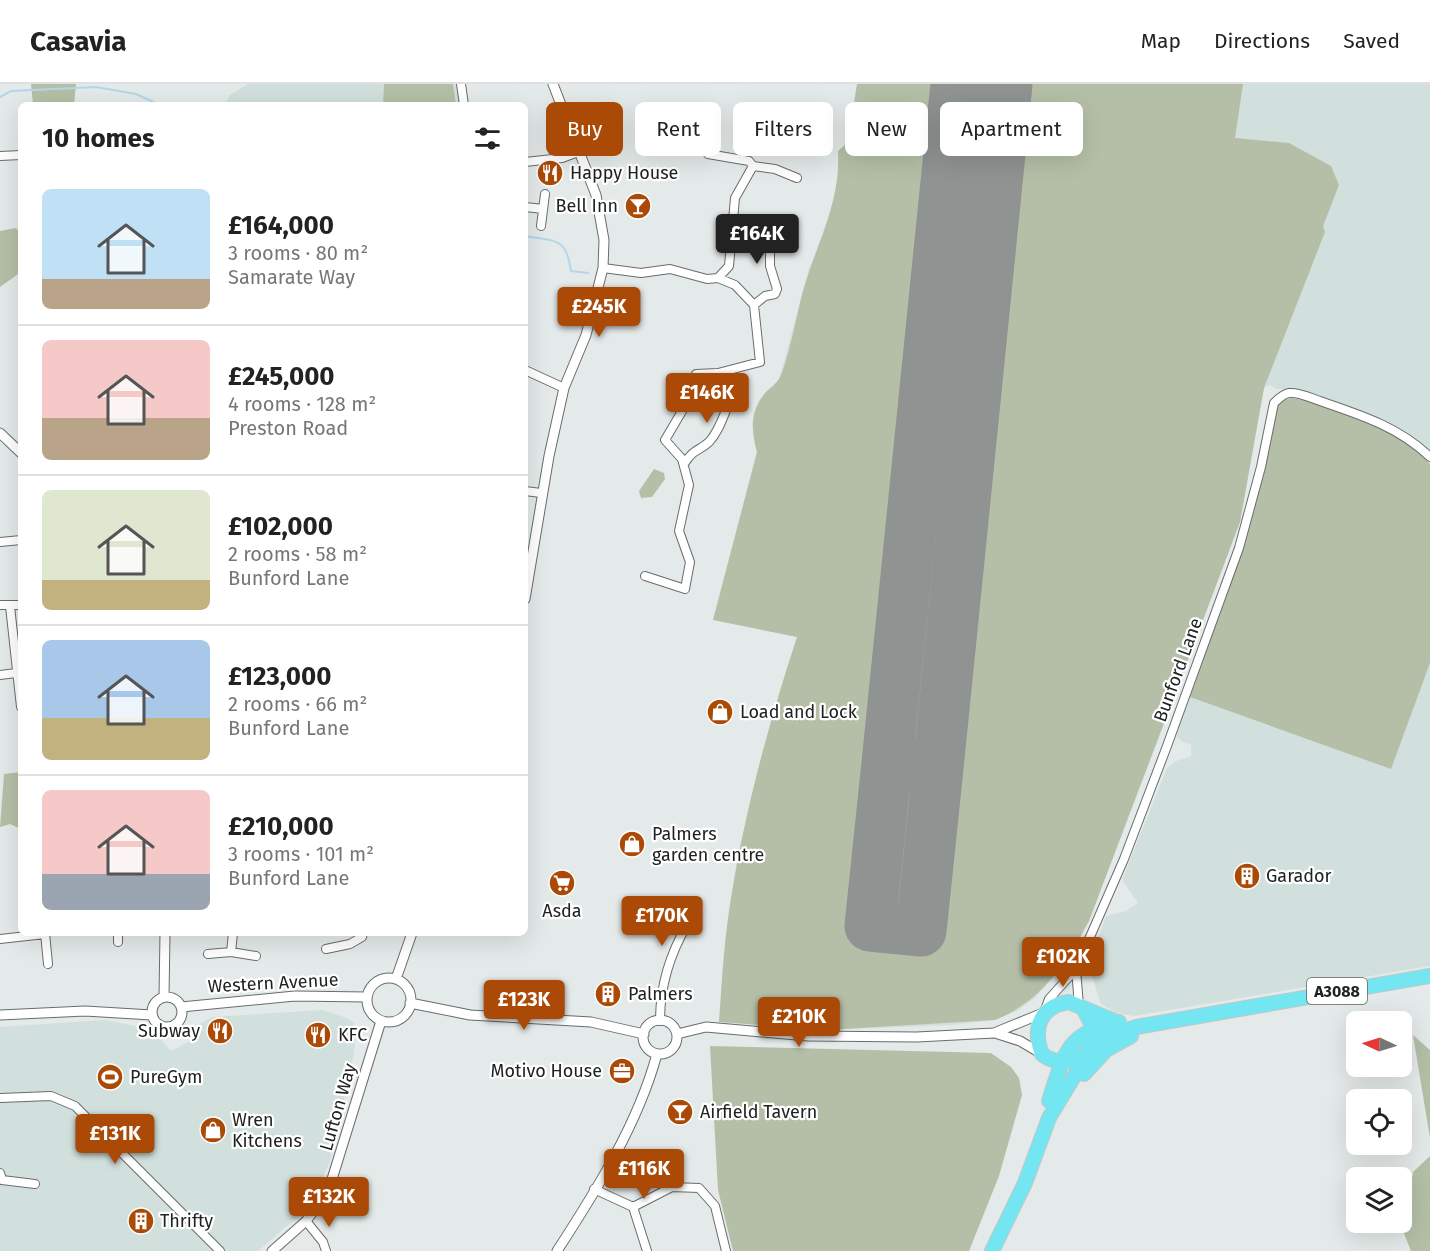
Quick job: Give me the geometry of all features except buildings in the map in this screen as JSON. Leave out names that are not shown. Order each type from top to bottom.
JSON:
[{"type":"highway","name":"A3088","points":[[992,1251],[1020,1196],[1049,1118],[1089,1051],[1108,1036],[1156,1023],[1430,976]]},
{"type":"highway","points":[[1069,1002],[1081,1007],[1093,1029],[1089,1051],[1062,1062],[1043,1055],[1037,1035],[1043,1013],[1059,1004],[1069,1002]]},
{"type":"highway","name":"A3088","points":[[1081,1007],[1136,1027]]},
{"type":"highway","name":"A3088","points":[[1049,1101],[1062,1062],[1073,1040],[1093,1029],[1119,1022]]},
{"type":"highway","points":[[1041,1140],[1053,1127],[1063,1107],[1093,1063],[1119,1040],[1145,1032],[1156,1023]]},
{"type":"highway","name":"A3088","points":[[1043,1055],[1049,1118]]},
{"type":"street","points":[[461,84],[464,102]]},
{"type":"street","points":[[553,84],[561,102]]},
{"type":"street","points":[[0,156],[18,155]]},
{"type":"street","points":[[528,162],[567,156]]},
{"type":"street","points":[[528,579],[541,493],[564,388],[586,335],[603,268],[604,235],[596,195],[583,156]]},
{"type":"street","points":[[720,156],[749,161],[753,166],[775,169],[797,178]]},
{"type":"street","points":[[735,285],[729,266],[734,234],[731,221],[735,198],[753,166]]},
{"type":"street","points":[[541,226],[545,194]]},
{"type":"street","points":[[528,207],[543,209]]},
{"type":"street","points":[[734,234],[744,232],[770,238],[770,266],[777,290],[775,294],[765,296],[754,305]]},
{"type":"street","points":[[718,278],[729,266]]},
{"type":"street","points":[[603,268],[640,273],[670,269],[707,279],[718,278],[735,285],[754,305],[760,362],[718,373],[696,374],[685,406],[665,440],[684,464],[689,485],[679,531],[690,562],[685,589],[645,576]]},
{"type":"street","points":[[528,371],[564,388]]},
{"type":"street","points":[[684,464],[693,450],[706,445],[717,433],[729,403],[718,373]]},
{"type":"street","name":"Bunford Lane","points":[[1043,1013],[1049,999],[1076,969],[1124,859],[1225,590],[1261,467],[1271,409],[1287,393],[1302,395],[1394,429],[1430,457]]},
{"type":"street","points":[[0,434],[18,450]]},
{"type":"street","points":[[528,491],[541,493]]},
{"type":"street","points":[[0,542],[18,540]]},
{"type":"street","points":[[0,605],[18,605]]},
{"type":"street","points":[[10,606],[18,687]]},
{"type":"street","points":[[0,675],[16,673]]},
{"type":"street","points":[[660,1021],[663,986],[668,966],[687,925]]},
{"type":"street","points":[[0,939],[22,936]]},
{"type":"street","points":[[45,936],[48,964]]},
{"type":"street","points":[[164,997],[176,1000],[180,1007],[179,1020],[173,1025],[160,1025],[152,1015],[153,1006],[164,997],[165,936]]},
{"type":"street","points":[[231,952],[233,936]]},
{"type":"street","points":[[326,949],[350,944],[362,936]]},
{"type":"street","points":[[396,980],[411,936]]},
{"type":"street","points":[[208,954],[231,952],[256,956]]},
{"type":"street","name":"Bunford Lane","points":[[1076,969],[1081,1007]]},
{"type":"street","points":[[396,980],[406,986],[410,1003],[408,1010],[399,1019],[381,1021],[370,1011],[367,997],[378,981],[396,980]]},
{"type":"street","name":"Western Avenue","points":[[180,1007],[295,996],[367,997]]},
{"type":"street","points":[[410,1003],[470,1015],[591,1022],[644,1034]]},
{"type":"street","points":[[0,1015],[85,1011],[152,1015]]},
{"type":"street","points":[[994,1033],[1043,1013]]},
{"type":"street","name":"Lufton Way","points":[[272,1251],[306,1221],[320,1205],[334,1179],[381,1021]]},
{"type":"street","points":[[660,1021],[669,1023],[677,1034],[672,1049],[657,1054],[648,1049],[644,1034],[649,1025],[660,1021]]},
{"type":"street","points":[[677,1034],[706,1028],[807,1036],[879,1038],[994,1033],[1020,1041],[1043,1055]]},
{"type":"street","points":[[557,1251],[594,1189],[648,1086],[657,1054]]},
{"type":"street","points":[[0,1098],[51,1096],[75,1106],[220,1251]]},
{"type":"street","points":[[0,1173],[2,1180],[8,1183],[34,1184]]},
{"type":"street","points":[[633,1207],[672,1187],[699,1188],[716,1206],[726,1251]]},
{"type":"street","points":[[594,1189],[633,1207],[647,1251]]},
{"type":"street","points":[[306,1221],[323,1242],[326,1251]]},
{"type":"shaded area","points":[[248,84],[457,84],[460,102],[226,102],[230,95]]},
{"type":"shaded area","points":[[857,84],[1430,84],[1430,966],[1134,1016],[1117,1013],[1101,1004],[1088,965],[1106,916],[1126,911],[1138,903],[1122,880],[1167,768],[1174,762],[1191,756],[1191,744],[1184,743],[1177,737],[1177,729],[1240,554],[1303,400],[1322,406],[1325,398],[1301,390],[1276,389],[1270,385],[1264,388],[1240,522],[1089,921],[1074,948],[1036,997],[1017,1011],[995,1020],[953,1025],[827,1030],[719,1022],[730,902],[738,854],[759,767],[797,637],[713,620],[757,452],[752,424],[754,412],[765,393],[779,380],[809,268],[826,229],[845,154],[845,156],[928,156],[928,102],[854,102]]},
{"type":"shaded area","points":[[323,1010],[349,1019],[354,1023],[356,1030],[354,1054],[330,1161],[313,1199],[302,1213],[258,1251],[0,1251],[0,1027],[104,1020],[141,1027],[159,1038],[171,1051],[190,1041],[190,1034],[194,1027],[212,1017]]},
{"type":"green space","points":[[31,84],[76,84],[74,102],[33,102]]},
{"type":"green space","points":[[384,84],[453,84],[456,102],[383,102]]},
{"type":"green space","points":[[857,84],[1243,84],[1235,138],[1289,143],[1331,166],[1339,185],[1323,226],[1325,232],[1264,388],[1240,522],[1089,921],[1051,980],[1027,1002],[995,1020],[827,1030],[719,1022],[727,929],[743,832],[777,701],[797,637],[713,620],[757,452],[753,420],[757,406],[766,392],[779,379],[785,363],[807,277],[831,207],[838,170],[838,151],[845,145],[845,156],[928,156],[928,102],[854,102]]},
{"type":"green space","points":[[16,228],[18,230],[18,274],[0,287],[0,231]]},
{"type":"green space","points":[[1292,398],[1327,406],[1366,421],[1403,441],[1430,464],[1430,663],[1391,769],[1190,697],[1240,554],[1275,408],[1284,400]]},
{"type":"green space","points":[[654,469],[664,473],[665,479],[652,497],[641,498],[639,491]]},
{"type":"green space","points":[[18,772],[18,828],[10,824],[0,827],[4,774]]},
{"type":"green space","points":[[1413,1035],[1430,1050],[1430,1138]]},
{"type":"green space","points":[[710,1046],[991,1053],[1011,1067],[1019,1078],[1022,1095],[999,1176],[969,1251],[733,1251],[718,1190]]},
{"type":"green space","points":[[1430,1156],[1430,1251],[1411,1251],[1404,1233],[1412,1233],[1413,1172]]},
{"type":"waterway","points":[[0,97],[11,91],[96,87],[136,94],[153,102]]},
{"type":"waterway","points":[[528,236],[558,243],[566,252],[571,271],[588,273]]},
{"type":"runway","points":[[956,84],[887,763],[938,768],[1007,84]]},
{"type":"runway","points":[[887,763],[938,768],[921,931],[870,926],[887,763]]},
{"type":"place","name":"Happy House","points":[[550,173]]},
{"type":"place","name":"Bell Inn","points":[[638,206]]},
{"type":"place","name":"Load and Lock","points":[[720,712]]},
{"type":"place","name":"Palmers garden centre","points":[[632,844]]},
{"type":"place","name":"Garador","points":[[1247,876]]},
{"type":"place","name":"Asda","points":[[562,883]]},
{"type":"place","name":"Palmers","points":[[608,994]]},
{"type":"place","name":"Subway","points":[[220,1031]]},
{"type":"place","name":"KFC","points":[[318,1035]]},
{"type":"place","name":"Motivo House","points":[[622,1071]]},
{"type":"place","name":"PureGym","points":[[110,1077]]},
{"type":"place","name":"Airfield Tavern","points":[[680,1112]]},
{"type":"place","name":"Wren Kitchens","points":[[213,1130]]},
{"type":"place","name":"Thrifty","points":[[141,1221]]}]
